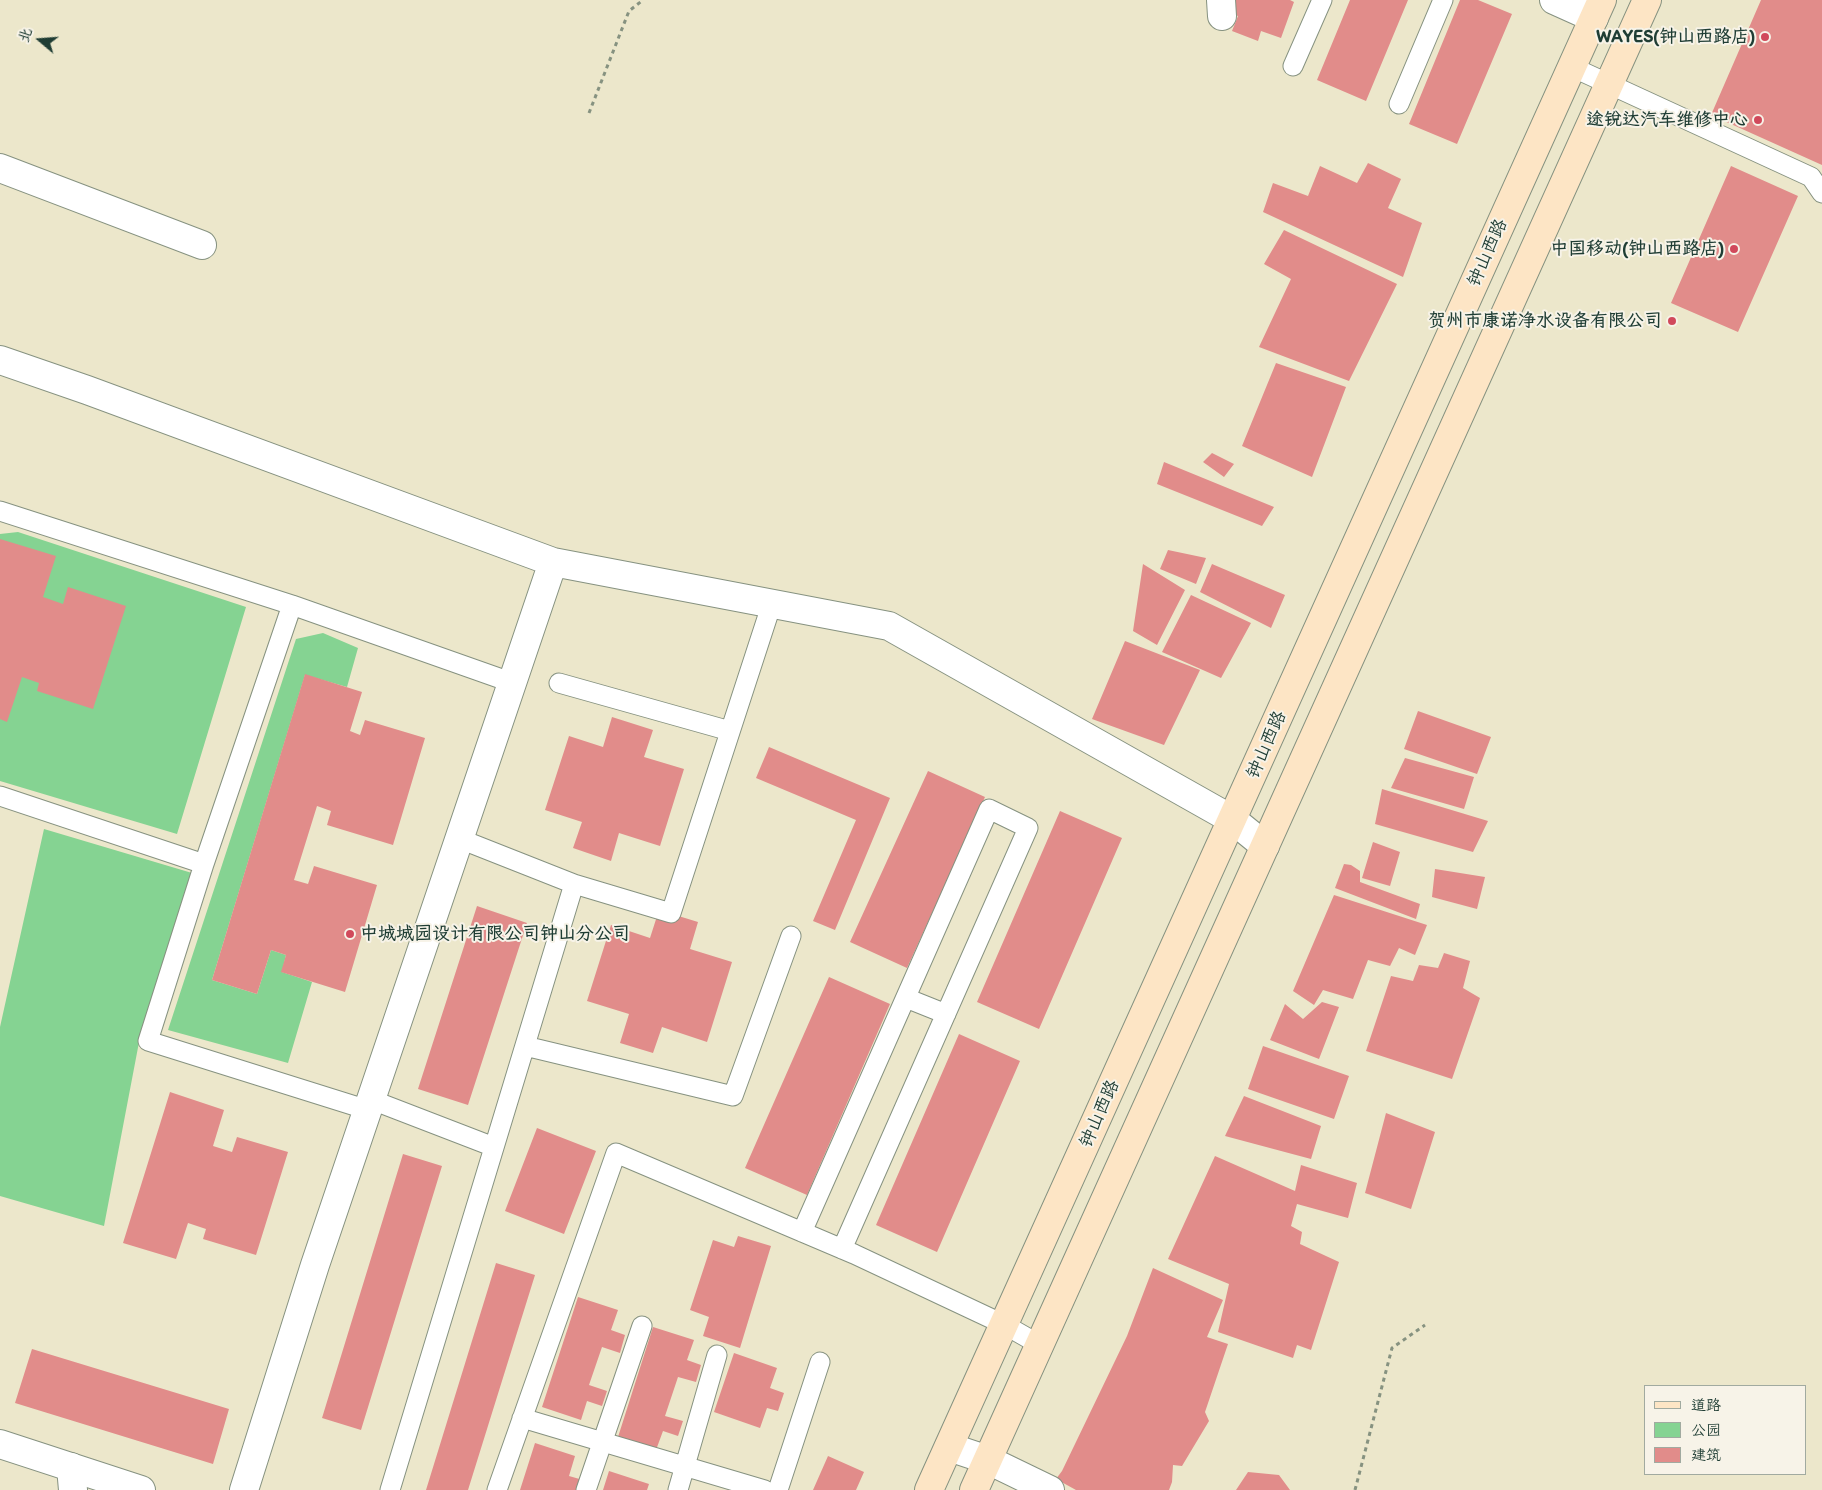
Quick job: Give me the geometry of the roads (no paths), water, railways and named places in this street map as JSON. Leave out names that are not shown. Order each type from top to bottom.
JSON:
[{"type":"main road","points":[[974,1490],[1647,0]]},
{"type":"main road","name":"钟山西路","points":[[930,1490],[1598,9]]},
{"type":"street","points":[[1554,0],[1598,9]]},
{"type":"street","points":[[0,168],[202,245]]},
{"type":"street","points":[[0,360],[87,390],[553,562],[889,626],[1233,820],[1266,846]]},
{"type":"street","points":[[244,1490],[315,1265],[553,562]]},
{"type":"street","points":[[0,1444],[72,1479],[141,1490]]},
{"type":"street","points":[[949,1447],[988,1460],[1050,1490]]},
{"type":"lane","points":[[1293,66],[1322,0]]},
{"type":"lane","points":[[1399,104],[1443,0]]},
{"type":"lane","points":[[1572,67],[1812,177],[1822,193]]},
{"type":"lane","points":[[0,511],[292,605],[513,683]]},
{"type":"lane","points":[[460,839],[574,884],[671,914],[772,603]]},
{"type":"lane","points":[[292,605],[204,864],[148,1041],[370,1105],[494,1147]]},
{"type":"lane","points":[[559,683],[730,731]]},
{"type":"lane","points":[[0,796],[204,864]]},
{"type":"lane","points":[[802,1232],[990,810],[1028,828],[842,1249]]},
{"type":"lane","points":[[390,1490],[574,884]]},
{"type":"lane","points":[[525,1046],[733,1096],[791,936]]},
{"type":"lane","points":[[906,998],[946,1014]]},
{"type":"lane","points":[[497,1490],[616,1153],[842,1249],[1005,1325],[1040,1345]]},
{"type":"lane","points":[[586,1490],[642,1326]]},
{"type":"lane","points":[[678,1490],[717,1355]]},
{"type":"lane","points":[[778,1490],[820,1362]]},
{"type":"lane","points":[[522,1418],[764,1490]]},
{"type":"place","name":"WAYES(钟山西路店)","points":[[1765,37]]},
{"type":"place","name":"途锐达汽车维修中心","points":[[1758,120]]},
{"type":"place","name":"中国移动(钟山西路店)","points":[[1734,249]]},
{"type":"place","name":"贺州市康诺净水设备有限公司","points":[[1672,321]]},
{"type":"place","name":"中城城园设计有限公司钟山分公司","points":[[350,934]]}]
